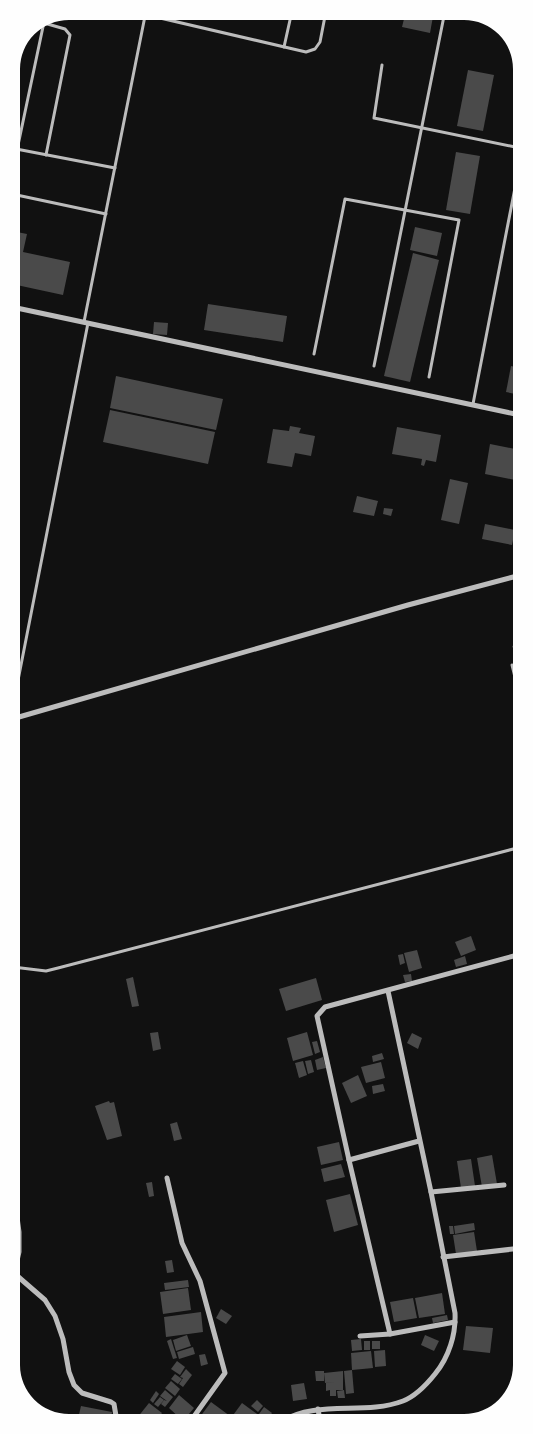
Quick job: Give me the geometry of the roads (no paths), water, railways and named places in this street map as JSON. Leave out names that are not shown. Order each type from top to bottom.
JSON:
[{"type":"street","points":[[20,309],[513,413]]},
{"type":"street","points":[[20,717],[408,605],[513,577]]},
{"type":"street","points":[[390,1334],[349,1160],[318,1016],[325,1008],[513,956]]},
{"type":"street","points":[[297,1414],[318,1409],[382,1406],[405,1400],[424,1387],[441,1367],[453,1340],[455,1313],[388,991]]},
{"type":"street","points":[[349,1160],[419,1141]]},
{"type":"street","points":[[167,1178],[182,1243],[203,1289],[225,1373],[196,1414]]},
{"type":"street","points":[[431,1192],[504,1185]]},
{"type":"street","points":[[443,1257],[513,1249]]},
{"type":"street","points":[[20,1279],[44,1300],[55,1316],[63,1339],[69,1372],[74,1385],[82,1394],[112,1402],[116,1414]]},
{"type":"street","points":[[360,1336],[390,1334],[455,1322]]},
{"type":"street","points":[[318,1409],[319,1414]]},
{"type":"lane","points":[[20,670],[144,20]]},
{"type":"lane","points":[[174,20],[306,52],[315,49],[320,42],[324,20]]},
{"type":"lane","points":[[284,47],[290,20]]},
{"type":"lane","points":[[374,366],[443,20]]},
{"type":"lane","points":[[46,155],[70,35],[65,29],[50,24]]},
{"type":"lane","points":[[20,136],[43,28]]},
{"type":"lane","points":[[382,65],[374,118],[513,147]]},
{"type":"lane","points":[[20,151],[114,168]]},
{"type":"lane","points":[[20,196],[106,214]]},
{"type":"lane","points":[[473,404],[513,198]]},
{"type":"lane","points":[[314,354],[345,199],[459,220],[430,377]]},
{"type":"lane","points":[[512,664],[513,668]]},
{"type":"lane","points":[[20,968],[46,971],[513,850]]},
{"type":"lane","points":[[20,1232],[20,1252]]}]
